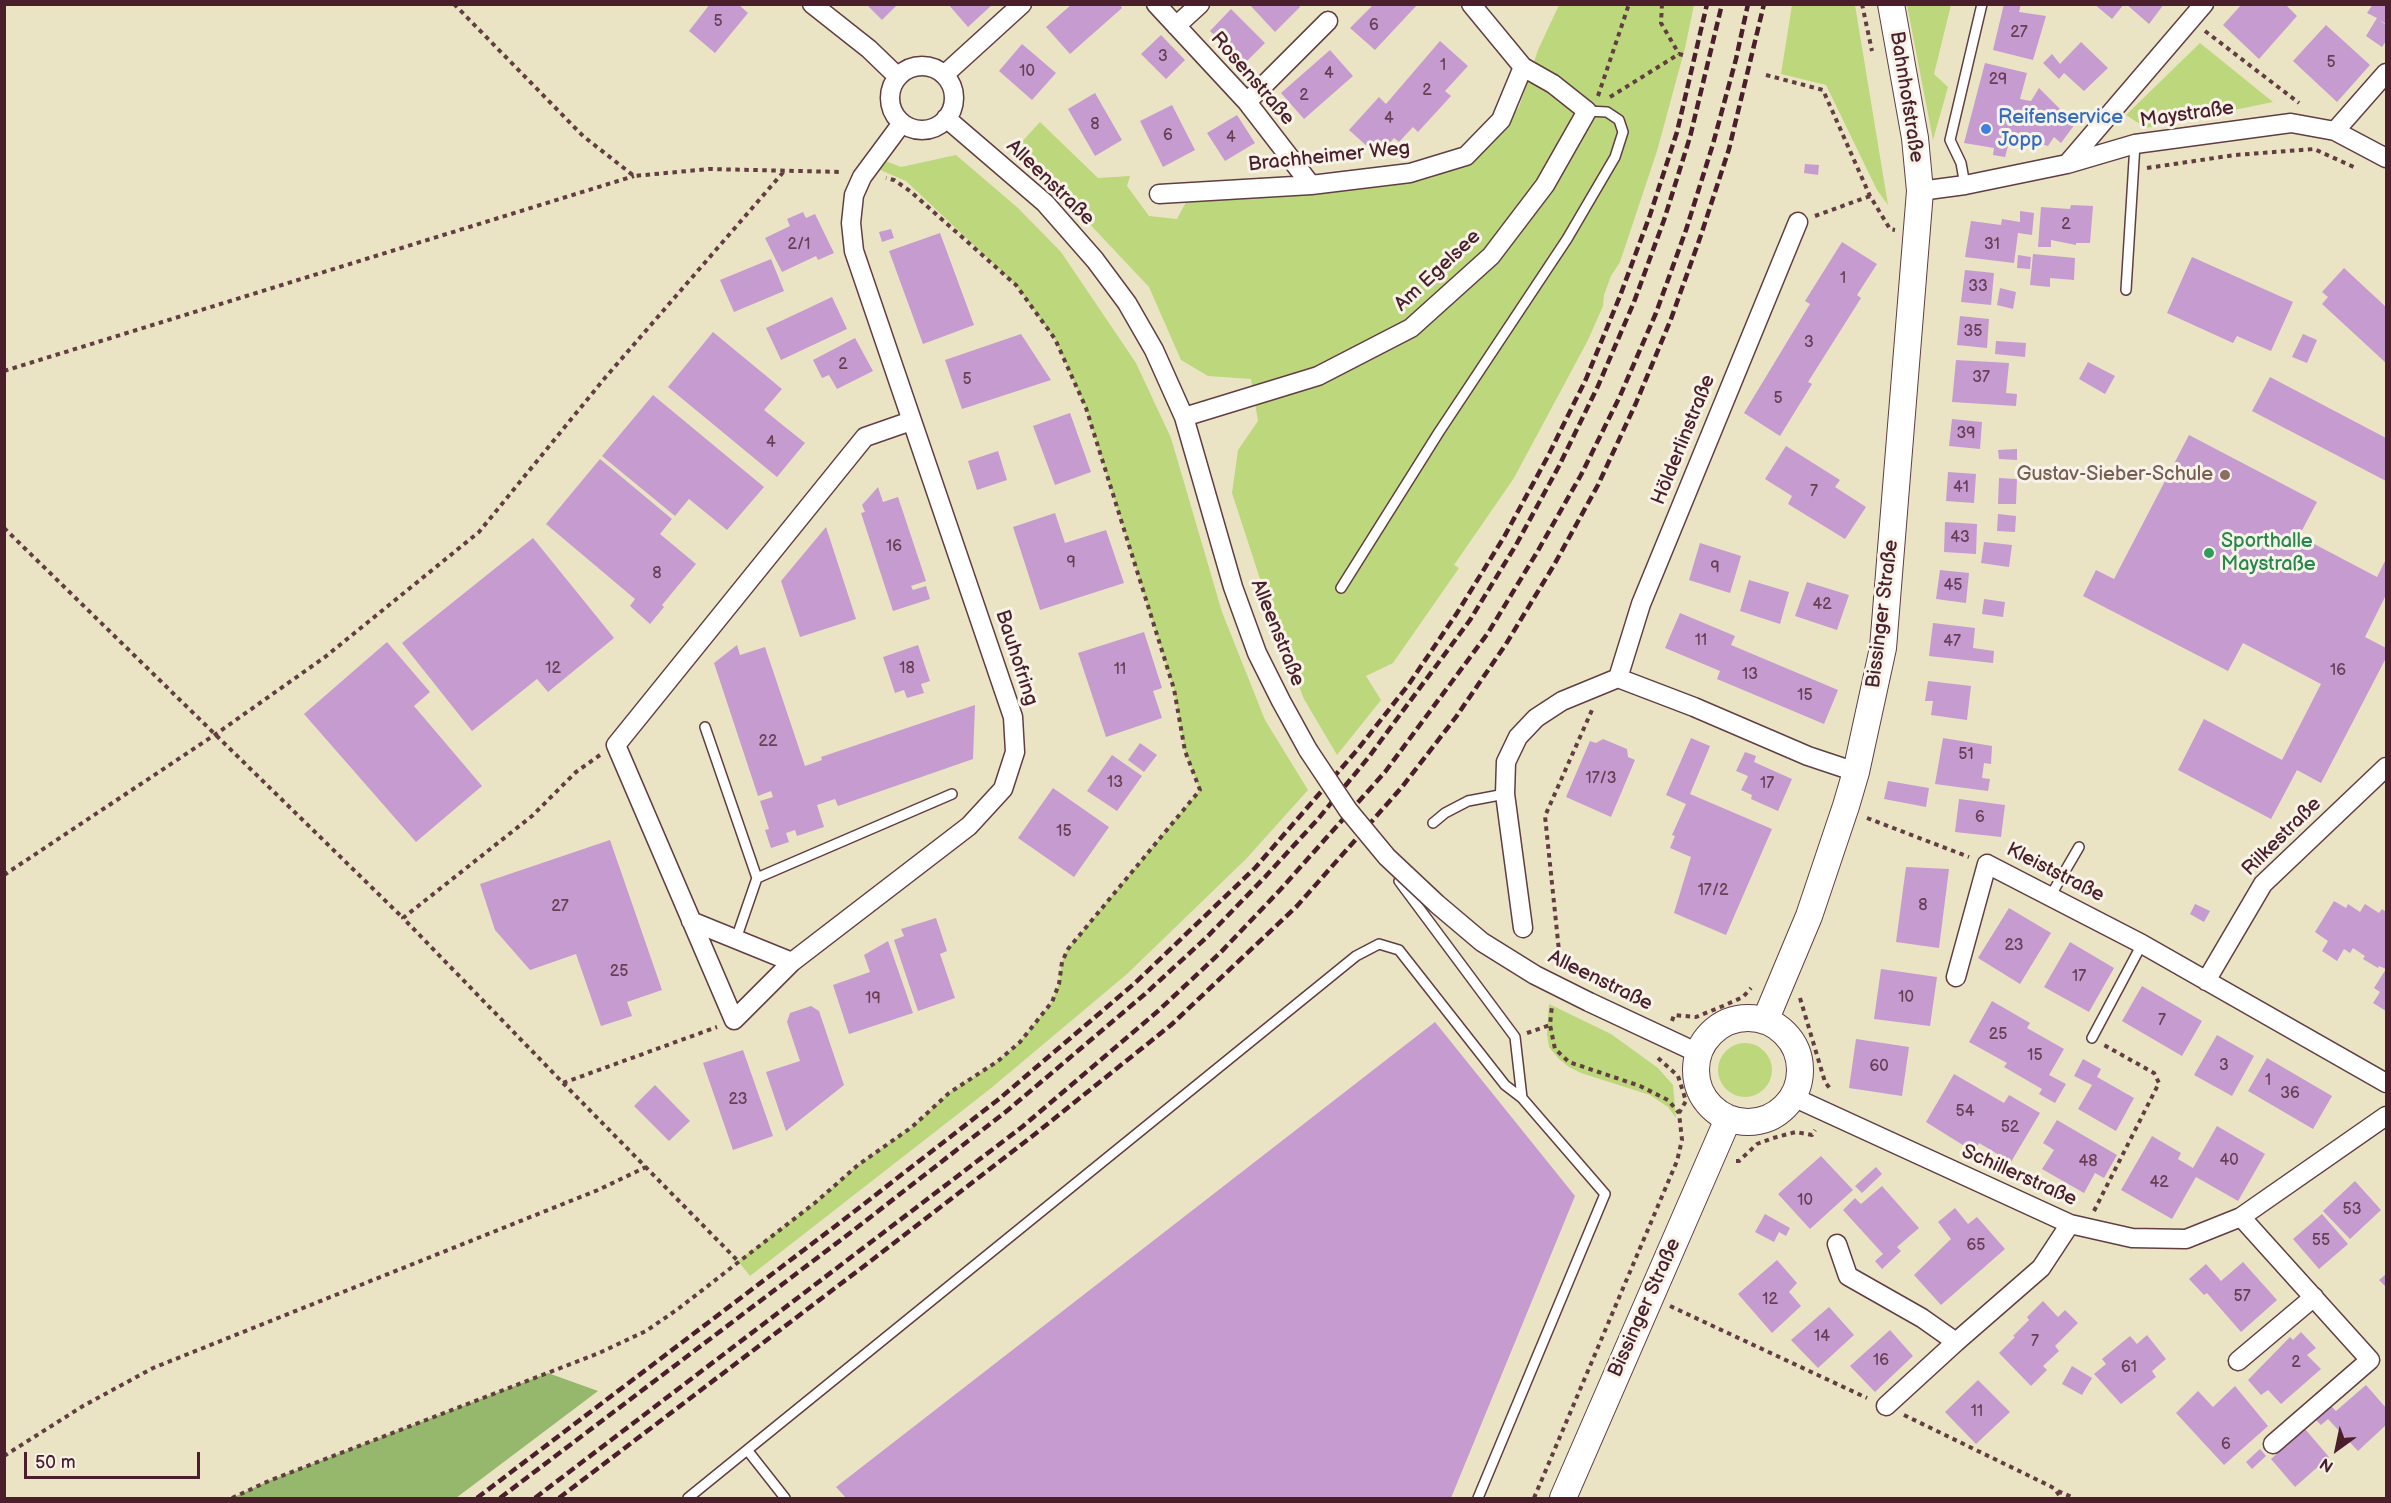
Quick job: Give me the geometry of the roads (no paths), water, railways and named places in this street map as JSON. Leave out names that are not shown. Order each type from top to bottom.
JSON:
[{"type":"main road","name":"Bahnhofstraße","points":[[1891,4],[1915,138],[1920,191]]},
{"type":"main road","name":"Bissinger Straße","points":[[1765,1021],[1809,916],[1844,812],[1856,771],[1883,648],[1920,191]]},
{"type":"main road","points":[[1749,1018],[1765,1021],[1781,1030],[1793,1044],[1799,1061],[1799,1080],[1793,1097],[1777,1113],[1757,1122],[1728,1119],[1714,1110],[1704,1099],[1697,1084],[1695,1069],[1698,1053],[1706,1038],[1718,1027],[1732,1020],[1749,1018]]},
{"type":"main road","name":"Bissinger Straße","points":[[1563,1498],[1728,1119]]},
{"type":"street","points":[[812,4],[869,49],[898,77]]},
{"type":"street","points":[[944,75],[1022,4]]},
{"type":"street","name":"Rosenstraße","points":[[1156,4],[1247,102],[1311,185]]},
{"type":"street","points":[[1176,26],[1200,4]]},
{"type":"street","points":[[1471,4],[1523,67],[1553,84],[1587,111]]},
{"type":"street","points":[[2067,164],[2204,4]]},
{"type":"street","points":[[1247,102],[1328,21]]},
{"type":"street","points":[[921,66],[932,68],[944,75],[952,90],[954,100],[946,118],[929,129],[919,129],[902,123],[890,103],[890,92],[898,77],[910,68],[921,66]]},
{"type":"street","name":"Brachheimer Weg","points":[[1159,194],[1311,185],[1410,174],[1466,156],[1501,120],[1523,67]]},
{"type":"street","points":[[2335,131],[2386,73]]},
{"type":"street","name":"Am Egelsee","points":[[1184,417],[1318,376],[1411,328],[1491,256],[1545,185],[1587,111]]},
{"type":"street","name":"Alleenstraße","points":[[946,118],[1045,203],[1095,260],[1127,303],[1154,350],[1184,417],[1233,587],[1257,653],[1308,750],[1348,810],[1387,857],[1482,942],[1535,975],[1698,1053]]},
{"type":"street","name":"Bauhofring","points":[[692,921],[734,1020],[792,962],[969,826],[1003,789],[1016,752],[1013,717],[855,251],[851,223],[854,195],[864,173],[902,123]]},
{"type":"street","name":"Maystraße","points":[[1920,191],[1965,185],[2067,164],[2135,144],[2291,123],[2335,131],[2386,158]]},
{"type":"street","name":"Hölderlinstraße","points":[[1618,678],[1641,604],[1798,222]]},
{"type":"street","points":[[792,962],[692,921],[616,745],[865,437],[911,421]]},
{"type":"street","points":[[1523,928],[1505,794],[1506,762],[1518,737],[1536,718],[1562,701],[1618,678],[1694,707],[1808,756],[1856,771]]},
{"type":"street","name":"Rilkestraße","points":[[2206,981],[2263,884],[2386,767]]},
{"type":"street","name":"Kleiststraße","points":[[1956,977],[1987,864],[2051,895],[2142,944],[2386,1083]]},
{"type":"street","name":"Schillerstraße","points":[[1793,1097],[2078,1226],[2132,1238],[2186,1239],[2241,1217],[2386,1116]]},
{"type":"street","points":[[2241,1217],[2370,1360],[2273,1444]]},
{"type":"street","points":[[1886,1406],[2041,1268],[2078,1226]]},
{"type":"street","points":[[1837,1244],[1848,1276],[1922,1318],[1956,1342]]},
{"type":"street","points":[[2238,1361],[2314,1297]]},
{"type":"lane","points":[[1965,185],[1961,164],[1950,140],[1982,4]]},
{"type":"lane","points":[[1341,588],[1439,432],[1568,239],[1615,157],[1623,132],[1619,120],[1607,112],[1587,111]]},
{"type":"lane","points":[[2126,290],[2135,144]]},
{"type":"lane","points":[[705,727],[757,878],[736,939]]},
{"type":"lane","points":[[757,878],[952,794]]},
{"type":"lane","points":[[1433,823],[1445,813],[1468,801],[1505,794]]},
{"type":"lane","points":[[2051,895],[2079,847]]},
{"type":"lane","points":[[1399,881],[1515,1036],[1522,1098]]},
{"type":"lane","points":[[688,1498],[1356,956],[1378,944],[1398,950],[1505,1085],[1522,1098],[1605,1194],[1478,1498]]},
{"type":"lane","points":[[2092,1038],[2142,944]]},
{"type":"lane","points":[[748,1451],[785,1498]]},
{"type":"railway","points":[[477,1498],[999,1099],[1135,983],[1255,868],[1358,749],[1409,684],[1504,537],[1586,379],[1650,215],[1677,132],[1707,4]]},
{"type":"railway","points":[[500,1498],[850,1233],[1008,1110],[1145,994],[1207,937],[1265,877],[1318,819],[1368,758],[1470,620],[1516,545],[1559,466],[1598,386],[1634,302],[1664,220],[1690,137],[1722,4]]},
{"type":"railway","points":[[535,1498],[1022,1127],[1158,1011],[1221,952],[1280,890],[1385,772],[1488,633],[1581,475],[1620,396],[1656,313],[1686,230],[1713,144],[1748,4]]},
{"type":"railway","points":[[559,1498],[1030,1138],[1171,1025],[1297,906],[1402,787],[1456,717],[1506,644],[1554,565],[1598,485],[1636,403],[1671,319],[1729,149],[1764,4]]},
{"type":"place","name":"Reifenservice Jopp","points":[[1986,129]]},
{"type":"place","name":"Gustav-Sieber-Schule","points":[[2225,475]]},
{"type":"place","name":"Sporthalle Maystraße","points":[[2209,553]]}]
